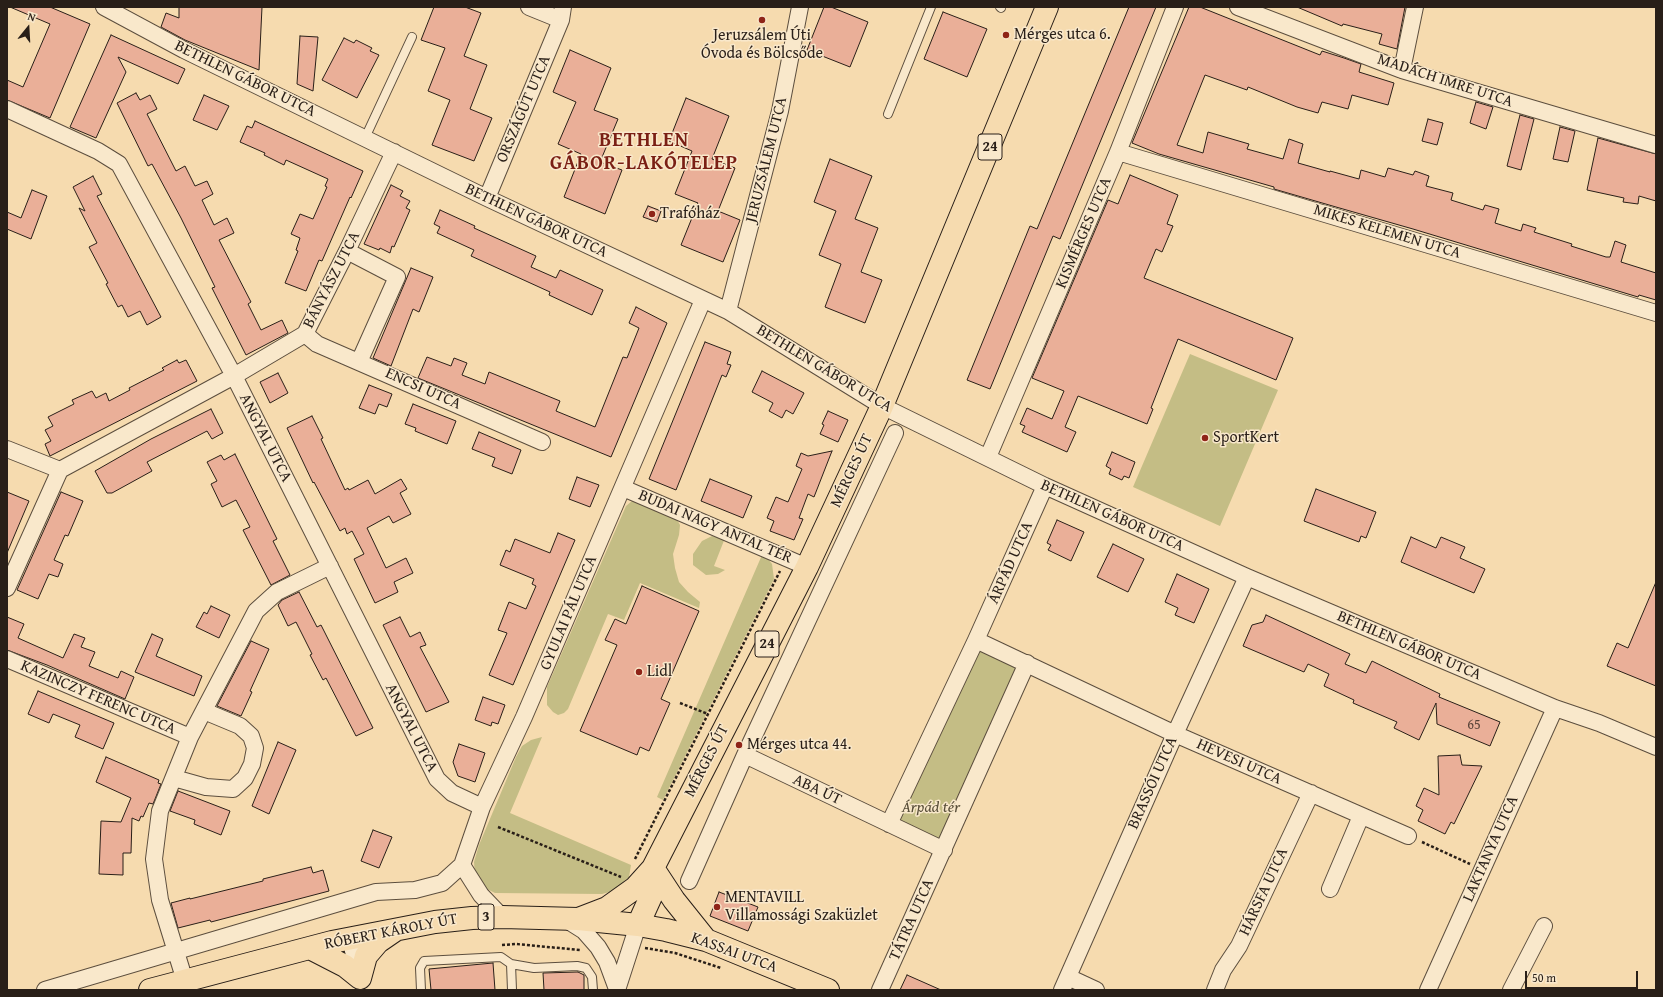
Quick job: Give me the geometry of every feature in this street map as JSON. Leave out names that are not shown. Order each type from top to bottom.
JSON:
[{"type":"main road","name":"MÉRGES ÚT","points":[[638,925],[652,894],[642,866],[807,566],[882,406],[1047,7]]},
{"type":"main road","points":[[571,919],[607,908],[635,888],[642,866],[674,900],[706,940]]},
{"type":"main road","name":"RÓBERT KÁROLY ÚT","points":[[150,990],[310,948],[435,922],[472,918],[502,917],[571,919],[638,925]]},
{"type":"main road","name":"KASSAI UTCA","points":[[638,925],[706,940],[828,990]]},
{"type":"main road","points":[[310,948],[346,966],[360,978],[366,956],[378,942],[395,931]]},
{"type":"street","name":"ORSZÁGÚT UTCA","points":[[487,198],[562,14],[529,7]]},
{"type":"street","name":"JERUZSÁLEM UTCA","points":[[728,311],[780,111],[800,7]]},
{"type":"street","name":"KISMÉRGES UTCA","points":[[988,457],[1118,152],[1175,7]]},
{"type":"street","name":"MADÁCH IMRE UTCA","points":[[1238,7],[1402,70],[1656,146]]},
{"type":"street","points":[[1402,70],[1415,7]]},
{"type":"street","name":"BETHLEN GÁBOR UTCA","points":[[114,9],[184,50],[487,198],[728,311],[882,406],[1045,486],[1247,577],[1555,708],[1599,723],[1656,747]]},
{"type":"street","name":"ANGYAL UTCA","points":[[7,109],[98,151],[119,164],[234,376],[437,779],[452,793],[482,807]]},
{"type":"street","name":"BÁNYÁSZ UTCA","points":[[60,470],[234,376],[305,334],[347,251],[394,152]]},
{"type":"street","name":"MIKES KELEMEN UTCA","points":[[1118,152],[1656,313]]},
{"type":"street","points":[[347,251],[397,278],[360,362]]},
{"type":"street","name":"GYULAI PÁL UTCA","points":[[462,865],[482,807],[524,717],[703,300]]},
{"type":"street","name":"ENCSI UTCA","points":[[305,334],[317,344],[542,442]]},
{"type":"street","name":"MÉRGES ÚT","points":[[689,881],[745,755],[895,433]]},
{"type":"street","points":[[7,449],[60,470],[7,588]]},
{"type":"street","name":"ÁRPÁD UTCA","points":[[976,640],[1045,486]]},
{"type":"street","name":"BUDAI NAGY ANTAL TÉR","points":[[623,488],[807,566]]},
{"type":"street","points":[[185,981],[160,900],[154,859],[160,811],[190,737],[256,611],[277,592],[330,566]]},
{"type":"street","name":"BRASSÓI UTCA","points":[[1065,984],[1175,734],[1247,577]]},
{"type":"street","points":[[976,640],[1027,663],[944,850],[889,824],[976,640]]},
{"type":"street","name":"KAZINCZY FERENC UTCA","points":[[7,659],[190,737]]},
{"type":"street","name":"HEVESI UTCA","points":[[1027,663],[1175,734],[1408,836]]},
{"type":"street","name":"LAKTANYA UTCA","points":[[1428,990],[1555,708]]},
{"type":"street","points":[[174,778],[206,787],[233,789],[245,778],[252,764],[255,748],[251,736],[240,726],[204,711]]},
{"type":"street","name":"ABA ÚT","points":[[745,755],[889,824]]},
{"type":"street","name":"HÁRSFA UTCA","points":[[1215,990],[1223,970],[1239,946],[1311,793]]},
{"type":"street","points":[[1330,889],[1361,816]]},
{"type":"street","name":"TÁTRA UTCA","points":[[880,990],[944,850]]},
{"type":"street","points":[[45,990],[376,892],[415,890],[442,883],[462,865],[481,895],[502,917]]},
{"type":"street","points":[[571,919],[598,946],[607,962],[617,990]]},
{"type":"street","points":[[617,990],[638,925]]},
{"type":"street","points":[[1511,990],[1544,926]]},
{"type":"street","points":[[350,939],[360,978]]},
{"type":"street","points":[[1065,984],[1096,990]]},
{"type":"lane","points":[[888,114],[931,7]]},
{"type":"lane","points":[[365,138],[412,37]]},
{"type":"lane","points":[[421,990],[420,968],[424,961],[501,956],[511,964],[534,968],[577,966],[586,968],[592,977],[593,990]]},
{"type":"lane","points":[[511,964],[512,990]]},
{"type":"path","points":[[642,866],[708,714],[787,558]]},
{"type":"path","points":[[680,703],[708,714]]},
{"type":"path","points":[[498,827],[625,879],[635,888]]},
{"type":"path","points":[[1408,836],[1482,870]]},
{"type":"path","points":[[501,945],[516,944],[585,950]]},
{"type":"path","points":[[629,950],[646,948],[675,953],[723,968]]},
{"type":"green space","name":"SportKert","points":[[1190,354],[1278,390],[1220,526],[1133,487]]},
{"type":"green space","points":[[632,501],[675,516],[680,525],[679,535],[673,554],[675,568],[679,582],[700,602],[699,608],[640,583],[624,620],[608,614],[568,709],[564,713],[558,715],[547,705],[547,687],[626,506]]},
{"type":"green space","points":[[712,536],[725,538],[714,566],[725,570],[718,574],[706,575],[693,565],[693,554],[702,541]]},
{"type":"green space","points":[[762,555],[772,564],[774,579],[663,800],[657,797]]},
{"type":"green space","name":"Árpád tér","points":[[978,643],[1024,664],[943,846],[895,821]]},
{"type":"green space","points":[[542,737],[510,813],[631,865],[629,877],[613,891],[602,894],[495,893],[483,887],[475,876],[474,862],[479,845],[516,757],[522,746],[531,740]]},
{"type":"building","points":[[10,7],[50,7],[90,24],[50,118],[7,100],[7,80],[23,87],[50,24]]},
{"type":"building","points":[[179,7],[262,7],[259,70],[185,40],[161,27],[166,13],[179,18]]},
{"type":"building","points":[[434,7],[465,7],[481,13],[464,56],[487,65],[470,109],[492,118],[474,161],[432,145],[450,100],[428,91],[445,48],[421,40]]},
{"type":"building","points":[[824,7],[831,7],[868,22],[850,67],[807,50]]},
{"type":"building","points":[[1129,7],[1156,7],[1060,239],[1053,236],[990,389],[967,380],[1030,226],[1037,229]]},
{"type":"building","points":[[1189,7],[1200,7],[1320,55],[1322,51],[1361,64],[1359,72],[1394,83],[1388,105],[1352,95],[1348,109],[1322,102],[1318,113],[1297,107],[1248,87],[1247,90],[1205,75],[1177,145],[1203,153],[1208,132],[1249,144],[1247,149],[1283,159],[1289,139],[1303,144],[1298,163],[1330,172],[1359,179],[1361,170],[1385,177],[1388,168],[1413,175],[1415,171],[1429,176],[1426,186],[1453,193],[1451,200],[1483,210],[1485,205],[1499,209],[1495,223],[1521,231],[1523,224],[1536,228],[1534,232],[1606,257],[1610,257],[1615,241],[1626,245],[1621,262],[1656,273],[1656,300],[1639,295],[1638,297],[1274,189],[1274,187],[1159,154],[1132,143]]},
{"type":"building","points":[[1297,7],[1405,7],[1397,49],[1379,44],[1382,34],[1343,24],[1342,26]]},
{"type":"building","points":[[943,12],[987,29],[967,77],[924,59]]},
{"type":"building","points":[[111,35],[185,69],[178,84],[118,57],[126,72],[96,138],[70,127]]},
{"type":"building","points":[[300,36],[318,37],[313,91],[297,84]]},
{"type":"building","points":[[344,38],[354,43],[356,40],[372,48],[370,51],[379,55],[357,98],[322,80]]},
{"type":"building","points":[[570,50],[611,68],[594,110],[618,119],[600,162],[622,170],[605,214],[564,197],[581,154],[558,144],[576,102],[553,92]]},
{"type":"building","points":[[136,93],[140,100],[150,95],[157,109],[147,114],[176,171],[185,166],[195,186],[207,181],[213,194],[202,200],[214,225],[227,218],[234,233],[219,240],[251,302],[248,304],[261,330],[282,320],[288,333],[246,355],[212,288],[215,287],[181,218],[152,164],[148,166],[117,103]]},
{"type":"building","points":[[204,95],[229,106],[217,130],[193,120]]},
{"type":"building","points":[[686,98],[729,116],[712,159],[735,168],[718,211],[740,220],[723,262],[681,245],[698,203],[675,194],[692,151],[669,141]]},
{"type":"building","points":[[1476,102],[1493,107],[1486,129],[1470,123]]},
{"type":"building","points":[[1520,115],[1534,119],[1521,170],[1507,166]]},
{"type":"building","points":[[1428,119],[1443,123],[1437,145],[1422,141]]},
{"type":"building","points":[[255,121],[363,171],[322,261],[319,260],[306,291],[285,283],[298,251],[296,250],[300,238],[291,234],[300,214],[313,219],[327,187],[325,186],[328,179],[286,160],[284,165],[264,155],[265,153],[240,142],[247,126],[252,128]]},
{"type":"building","points":[[1560,127],[1575,131],[1568,162],[1553,159]]},
{"type":"building","points":[[1598,138],[1656,154],[1656,201],[1639,196],[1638,204],[1623,202],[1624,198],[1587,190]]},
{"type":"building","points":[[830,159],[872,176],[855,219],[878,228],[861,272],[882,280],[865,323],[825,307],[841,264],[819,255],[836,211],[814,202]]},
{"type":"building","points":[[1130,175],[1178,195],[1167,224],[1173,226],[1162,252],[1156,249],[1144,278],[1293,338],[1276,380],[1178,339],[1151,408],[1153,409],[1147,424],[1078,396],[1065,427],[1076,432],[1067,452],[1022,432],[1025,426],[1020,424],[1027,408],[1052,419],[1064,391],[1032,378],[1108,200],[1118,204]]},
{"type":"building","points":[[93,176],[102,194],[97,196],[161,317],[147,325],[140,311],[128,317],[122,305],[118,307],[106,284],[108,283],[89,247],[97,243],[79,208],[85,211],[73,187]]},
{"type":"building","points":[[391,185],[403,191],[400,196],[410,201],[406,208],[410,210],[390,253],[380,248],[379,250],[364,244]]},
{"type":"building","points":[[32,190],[47,196],[31,239],[7,229],[7,212],[21,218]]},
{"type":"building","name":"Trafóház","points":[[648,206],[661,211],[657,222],[643,217]]},
{"type":"building","points":[[440,210],[475,226],[474,228],[536,256],[531,267],[556,278],[560,270],[603,290],[592,315],[549,295],[550,292],[471,256],[474,250],[437,233],[440,227],[434,224]]},
{"type":"building","points":[[411,268],[433,277],[419,312],[413,309],[391,366],[373,358]]},
{"type":"building","points":[[636,307],[667,323],[611,457],[418,378],[427,357],[451,366],[454,358],[467,363],[462,375],[485,384],[489,372],[560,401],[556,411],[595,427],[623,357],[627,358],[639,328],[629,323]]},
{"type":"building","points":[[705,342],[731,352],[727,364],[731,365],[726,377],[722,375],[676,490],[649,479]]},
{"type":"building","points":[[177,360],[179,363],[186,360],[197,381],[50,456],[45,444],[51,441],[45,430],[53,426],[48,417],[74,404],[72,400],[92,391],[96,398],[106,393],[109,401],[130,390],[129,388],[164,370],[162,368]]},
{"type":"building","points":[[762,371],[804,393],[793,414],[786,410],[782,418],[769,411],[773,403],[752,392]]},
{"type":"building","points":[[278,373],[288,393],[270,403],[260,382]]},
{"type":"building","points":[[369,385],[392,394],[387,407],[379,404],[375,414],[359,408]]},
{"type":"building","points":[[413,404],[456,421],[447,444],[415,431],[416,428],[405,424]]},
{"type":"building","points":[[211,409],[223,433],[212,439],[207,431],[147,462],[152,471],[112,493],[107,493],[95,471],[151,439]]},
{"type":"building","points":[[828,411],[848,420],[838,442],[820,434],[824,425],[822,424]]},
{"type":"building","points":[[312,416],[345,490],[348,488],[349,490],[368,480],[375,494],[401,479],[407,489],[400,493],[411,514],[393,523],[389,516],[367,528],[386,568],[406,558],[413,573],[394,582],[398,592],[375,603],[354,559],[364,554],[352,531],[347,534],[345,528],[340,531],[314,482],[313,483],[287,428]]},
{"type":"building","points":[[479,432],[521,450],[512,474],[492,466],[495,458],[472,449]]},
{"type":"building","points":[[832,451],[814,497],[808,494],[799,518],[803,519],[794,540],[770,531],[774,521],[767,518],[776,497],[788,502],[802,469],[796,466],[801,453],[808,456]]},
{"type":"building","points":[[1112,452],[1135,462],[1129,478],[1124,476],[1122,480],[1109,474],[1111,469],[1106,466]]},
{"type":"building","points":[[235,454],[277,539],[273,541],[290,575],[271,585],[243,530],[250,527],[236,500],[222,507],[211,484],[217,481],[207,462],[221,455],[224,460]]},
{"type":"building","points":[[577,477],[599,485],[590,507],[569,499]]},
{"type":"building","points":[[710,479],[752,496],[743,518],[701,501]]},
{"type":"building","points":[[1316,489],[1376,512],[1366,538],[1361,536],[1359,542],[1304,521]]},
{"type":"building","points":[[7,492],[29,501],[7,553]]},
{"type":"building","points":[[61,492],[83,501],[68,536],[65,535],[54,560],[63,564],[58,577],[49,574],[38,599],[17,590]]},
{"type":"building","points":[[1057,520],[1084,532],[1071,561],[1048,550],[1051,545],[1047,543]]},
{"type":"building","points":[[558,533],[575,540],[513,685],[489,675],[507,633],[498,630],[509,602],[526,609],[536,586],[532,584],[534,579],[500,565],[506,550],[510,552],[515,539],[550,553]]},
{"type":"building","points":[[1411,537],[1436,548],[1441,537],[1465,547],[1460,558],[1485,569],[1474,593],[1401,562]]},
{"type":"building","points":[[1113,544],[1144,559],[1128,592],[1097,577]]},
{"type":"building","points":[[1177,574],[1209,589],[1194,623],[1175,615],[1178,608],[1165,602]]},
{"type":"building","points":[[1656,582],[1656,686],[1607,666],[1617,643],[1628,648]]},
{"type":"building","name":"Lidl","points":[[642,586],[699,611],[661,699],[670,703],[649,751],[640,747],[637,755],[580,731],[617,645],[605,640],[615,619],[626,624]]},
{"type":"building","points":[[299,592],[317,627],[321,625],[373,728],[356,736],[326,678],[323,680],[310,655],[312,654],[296,622],[288,626],[278,605],[282,600]]},
{"type":"building","points":[[211,606],[230,615],[219,638],[196,627],[204,612],[207,614]]},
{"type":"building","points":[[1266,615],[1350,654],[1345,664],[1366,673],[1372,661],[1440,694],[1439,697],[1500,722],[1490,746],[1437,724],[1436,703],[1419,740],[1394,728],[1397,722],[1353,703],[1354,700],[1324,686],[1329,674],[1308,664],[1304,672],[1243,646],[1252,625],[1263,622]]},
{"type":"building","points":[[7,617],[24,624],[18,638],[63,658],[74,634],[85,638],[81,647],[95,652],[89,666],[118,678],[121,671],[134,677],[125,699],[47,665],[7,650]]},
{"type":"building","points":[[400,617],[410,637],[420,632],[426,645],[420,647],[449,702],[426,712],[383,625]]},
{"type":"building","points":[[152,634],[163,639],[156,656],[202,676],[194,696],[135,672]]},
{"type":"building","points":[[251,641],[269,649],[250,691],[252,692],[241,716],[217,706]]},
{"type":"building","points":[[38,691],[114,723],[103,749],[75,737],[80,725],[53,714],[49,723],[28,714]]},
{"type":"building","points":[[483,697],[505,705],[498,724],[492,722],[491,726],[475,720]]},
{"type":"building","points":[[278,742],[296,750],[269,814],[252,806]]},
{"type":"building","points":[[459,744],[485,753],[475,782],[458,776],[453,762]]},
{"type":"building","points":[[1460,755],[1462,765],[1482,766],[1454,824],[1451,822],[1445,834],[1418,821],[1423,810],[1416,806],[1424,788],[1439,795],[1438,756]]},
{"type":"building","points":[[106,757],[159,780],[158,783],[161,784],[153,804],[149,803],[143,817],[141,816],[139,821],[132,818],[131,853],[123,853],[123,875],[99,874],[101,821],[121,822],[131,798],[96,782]]},
{"type":"building","points":[[178,791],[230,811],[221,835],[194,824],[195,820],[170,811]]},
{"type":"building","points":[[373,830],[392,837],[379,868],[361,861]]},
{"type":"building","points":[[311,867],[313,873],[323,870],[329,891],[211,922],[210,920],[178,928],[171,903],[263,881],[263,879]]},
{"type":"building","points":[[719,892],[758,907],[748,931],[710,916]]},
{"type":"building","points":[[493,963],[495,990],[431,990],[429,969]]},
{"type":"building","points":[[578,972],[584,975],[584,990],[544,990],[543,973]]},
{"type":"building","points":[[907,975],[941,990],[900,990]]},
{"type":"place","name":"Jeruzsálem Úti Óvoda és Bölcsőde","points":[[762,20]]},
{"type":"place","name":"Mérges utca 6.","points":[[1006,35]]},
{"type":"place","name":"Trafóház","points":[[652,214]]},
{"type":"place","name":"SportKert","points":[[1205,438]]},
{"type":"place","name":"Lidl","points":[[639,672]]},
{"type":"place","name":"Mérges utca 44.","points":[[739,745]]},
{"type":"place","name":"MENTAVILL Villamossági Szaküzlet","points":[[717,907]]},
{"type":"district","name":"BETHLEN GÁBOR-LAKÓTELEP","points":[[644,152]]}]
